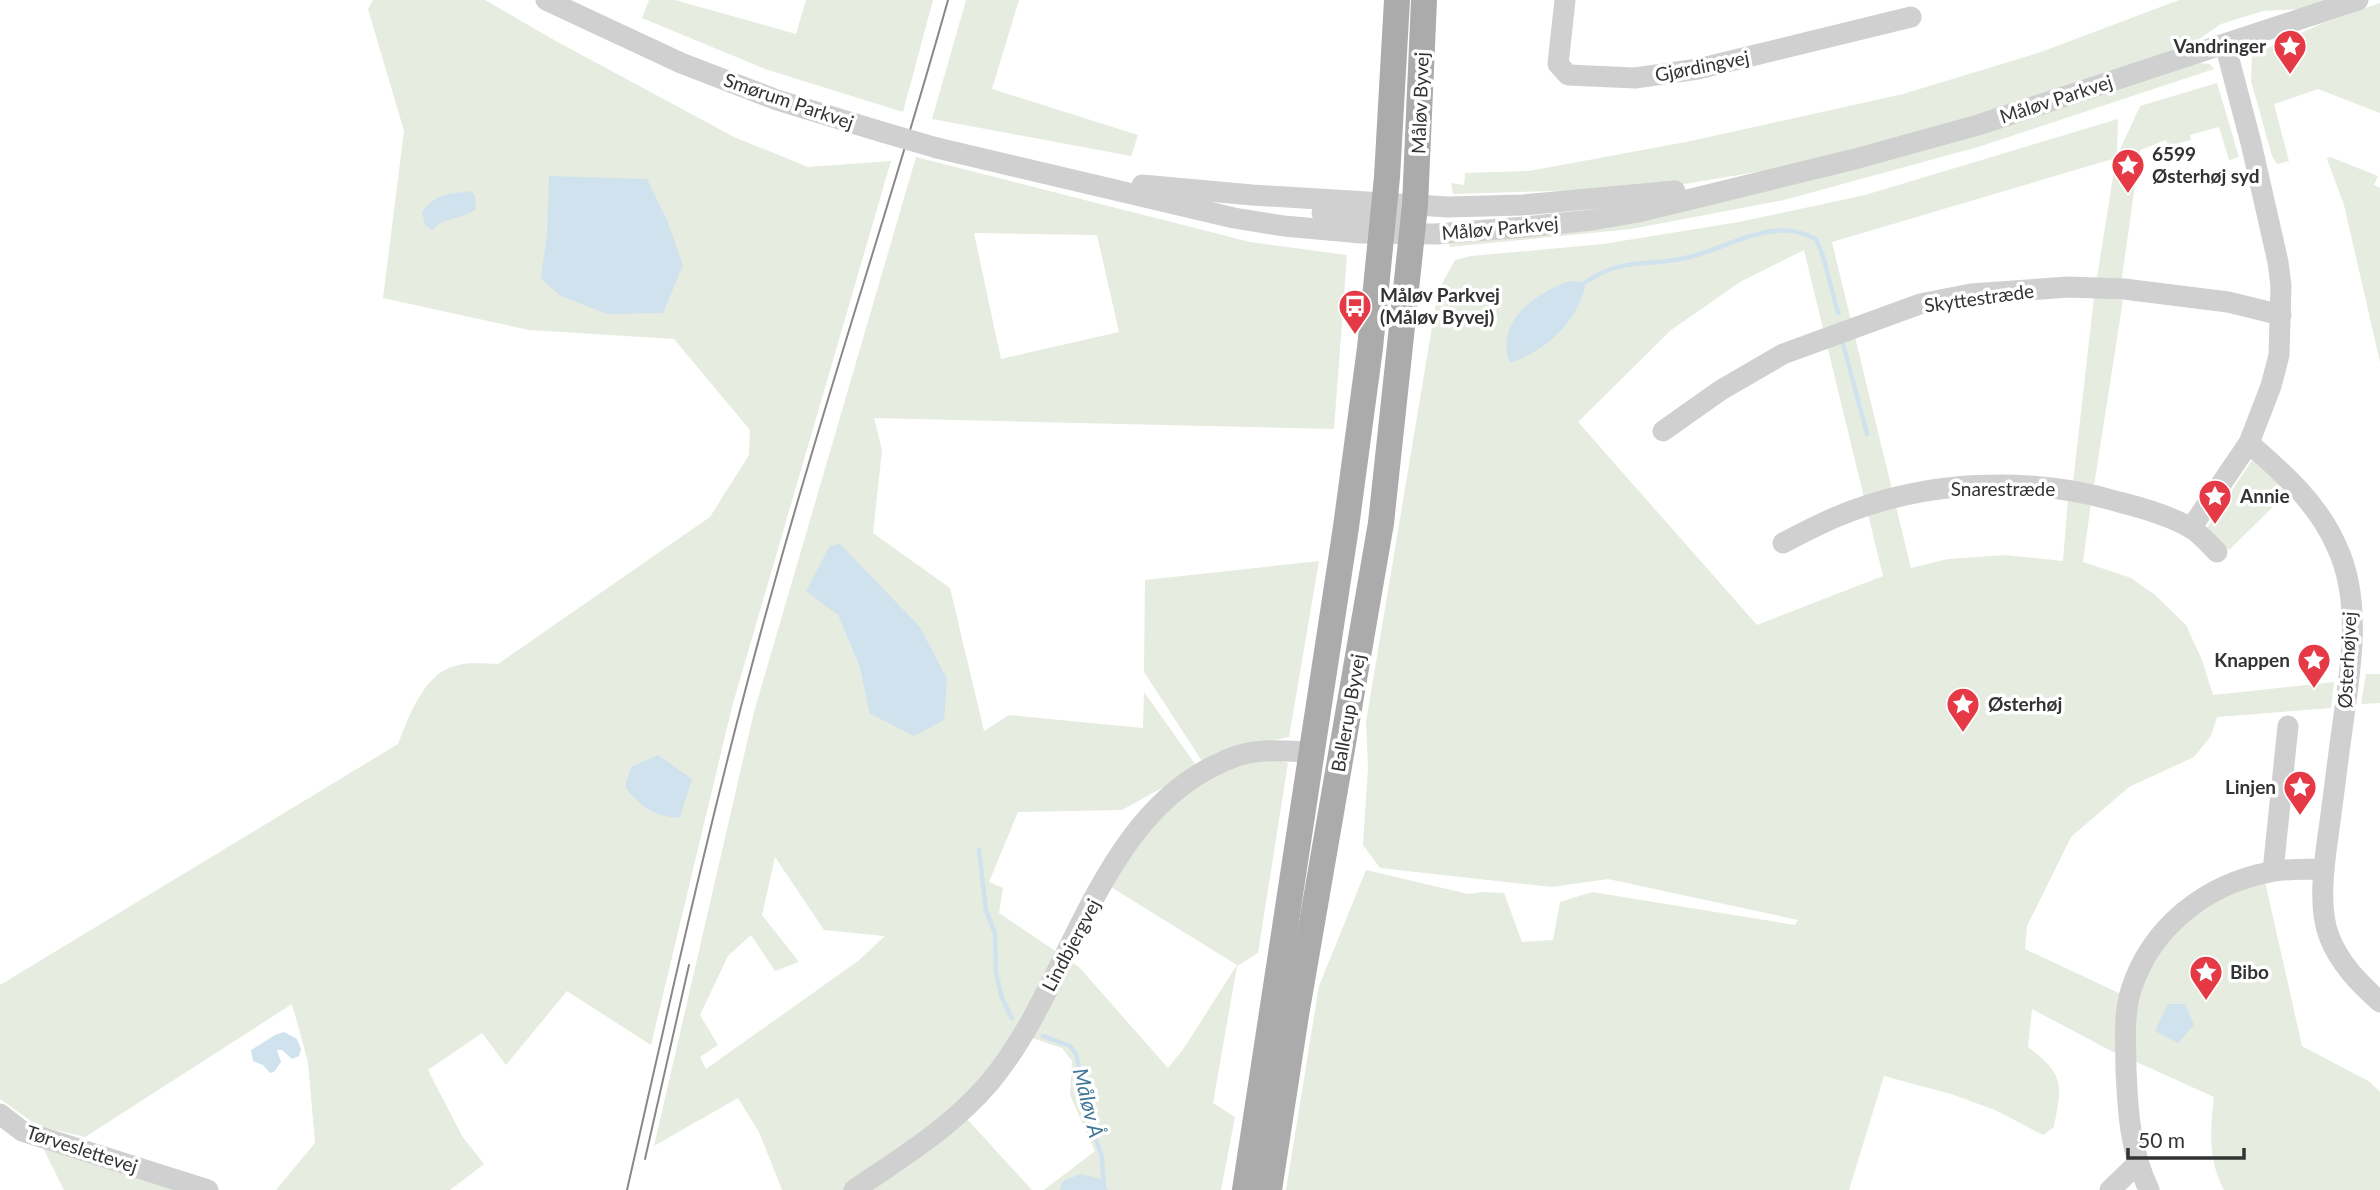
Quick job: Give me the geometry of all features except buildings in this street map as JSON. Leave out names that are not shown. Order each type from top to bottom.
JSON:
[{"type":"main road","name":"Måløv Byvej","points":[[1383,219],[1397,0]]},
{"type":"main road","name":"Måløv Byvej","points":[[1413,234],[1424,0]]},
{"type":"main road","name":"Ballerup Byvej","points":[[1245,1190],[1348,513],[1370,348],[1383,219]]},
{"type":"main road","name":"Ballerup Byvej","points":[[1269,1190],[1381,523],[1413,234]]},
{"type":"street","name":"Smørum Parkvej","points":[[546,0],[681,63],[777,100],[937,148],[1219,215],[1284,226],[1383,219]]},
{"type":"street","name":"Gjørdingvej","points":[[1565,0],[1558,64],[1568,75],[1621,78],[1698,69],[1911,17]]},
{"type":"street","name":"Måløv Parkvej","points":[[1383,219],[1413,234],[1499,229],[1591,220],[1638,212],[1855,159],[1978,125],[2358,0]]},
{"type":"street","points":[[2191,528],[2249,443],[2271,386],[2279,355],[2281,286],[2278,262],[2252,143],[2225,44]]},
{"type":"street","name":"Smørum Parkvej","points":[[1042,173],[1194,190],[1383,219]]},
{"type":"street","name":"Måløv Parkvej","points":[[1383,219],[1415,205],[1523,205],[1750,184]]},
{"type":"street","name":"Skyttestræde","points":[[1663,432],[1721,390],[1783,354],[1920,304],[1971,294],[2068,287],[2133,289],[2228,302],[2281,315]]},
{"type":"street","name":"Østerhøjvej","points":[[2249,443],[2293,482],[2319,513],[2338,549],[2349,585],[2352,622],[2348,685],[2324,869],[2327,933],[2353,976],[2380,1002]]},
{"type":"street","name":"Snarestræde","points":[[1783,543],[1837,517],[1890,500],[1938,489],[1980,485],[2034,485],[2086,492],[2159,513],[2191,528],[2217,552]]},
{"type":"street","points":[[2273,871],[2288,726]]},
{"type":"street","name":"Lindbjergvej","points":[[854,1190],[936,1134],[990,1082],[1026,1030],[1122,849],[1171,794],[1208,769],[1239,756],[1272,750],[1311,752]]},
{"type":"street","points":[[2149,1190],[2137,1164],[2128,1121],[2125,1029],[2130,992],[2146,956],[2168,926],[2199,899],[2236,881],[2273,871],[2324,869]]},
{"type":"street","name":"Tørveslettevej","points":[[0,1114],[22,1131],[208,1190]]},
{"type":"street","points":[[2110,1190],[2137,1164]]},
{"type":"shaded area","points":[[373,0],[485,0],[734,137],[808,167],[891,161],[732,707],[651,1045],[567,991],[506,1065],[482,1033],[428,1070],[462,1136],[484,1164],[450,1190],[276,1190],[315,1143],[308,1062],[292,1004],[85,1137],[38,1126],[0,1099],[0,985],[398,744],[420,696],[437,676],[447,669],[464,664],[498,664],[710,517],[749,455],[750,430],[674,339],[529,330],[383,298],[404,131],[368,9]]},
{"type":"shaded area","points":[[649,0],[675,0],[796,34],[806,0],[933,0],[903,112],[765,69],[642,18]]},
{"type":"shaded area","points":[[966,0],[1019,0],[992,89],[1138,135],[1131,156],[932,119]]},
{"type":"shaded area","points":[[2179,0],[2328,0],[2301,9],[2263,11],[2221,24],[2192,44],[2010,105],[1862,149],[1769,170],[1684,184],[1620,189],[1453,194],[1451,183],[1464,185],[1465,173],[1529,171],[1686,142],[1903,94],[2041,52]]},
{"type":"shaded area","points":[[2380,3],[2380,113],[2318,89],[2274,104],[2289,161],[2277,164],[2272,156],[2251,81],[2252,55],[2323,23]]},
{"type":"shaded area","points":[[2198,63],[2210,64],[2214,69],[1978,147],[1784,200],[1631,229],[1450,247],[1449,244],[1545,233]]},
{"type":"shaded area","points":[[2217,83],[2239,157],[2229,160],[2219,127],[2190,135],[2191,140],[2175,144],[2177,153],[2171,156],[2166,140],[2140,150],[2121,284],[2096,284],[2116,158],[1832,242],[1911,568],[1948,559],[2005,555],[2063,561],[2068,499],[2091,503],[2083,562],[2131,578],[2155,595],[2186,625],[2202,660],[2213,695],[2334,682],[2331,708],[2217,717],[2211,736],[2194,757],[2129,787],[2071,837],[2027,926],[2025,949],[2121,994],[2117,1054],[2032,1009],[2028,1047],[2055,1073],[2059,1090],[2054,1127],[2043,1135],[1995,1110],[1951,1094],[1884,1076],[1849,1190],[1286,1190],[1319,986],[1366,870],[1468,894],[1504,893],[1522,942],[1553,940],[1560,902],[1592,892],[1795,925],[1798,920],[1608,879],[1552,887],[1380,868],[1363,845],[1368,767],[1366,722],[1438,291],[1455,260],[1471,256],[1603,244],[1739,222],[1865,195],[2118,119],[2117,156],[2140,106]],"holes":[[[1804,250],[1883,576],[1757,625],[1578,422],[1671,330],[1740,282]]]},
{"type":"shaded area","points":[[916,157],[1250,242],[1347,255],[1334,429],[874,418],[882,450],[873,533],[950,588],[984,731],[1009,715],[1143,728],[1144,692],[1198,768],[1122,810],[1018,812],[989,882],[1003,888],[999,913],[1079,967],[1168,1068],[1184,1048],[1237,965],[1111,887],[1130,850],[1176,799],[1238,764],[1271,758],[1288,763],[1258,953],[1237,966],[1213,1103],[1235,1117],[1221,1190],[1108,1190],[1104,1180],[1093,1178],[1063,1181],[1059,1190],[1044,1190],[1095,1151],[1070,1095],[1072,1061],[1062,1048],[1029,1037],[967,1119],[1032,1190],[782,1190],[759,1132],[738,1098],[654,1146],[754,712]],"holes":[[[974,233],[1097,235],[1119,332],[1001,359]],[[899,607],[920,627],[947,678],[869,713],[860,668],[838,615]],[[775,857],[824,930],[885,936],[858,961],[706,1069],[700,1057],[718,1045],[700,1015],[728,956],[751,935],[775,971],[799,962],[762,915]]]},
{"type":"shaded area","points":[[2330,157],[2378,176],[2374,185],[2380,188],[2380,362],[2344,205],[2327,159]]},
{"type":"shaded area","points":[[2094,297],[2123,300],[2094,486],[2073,483]]},
{"type":"shaded area","points":[[2252,460],[2290,490],[2229,550],[2207,528]]},
{"type":"shaded area","points":[[1319,561],[1289,737],[1215,753],[1202,761],[1144,672],[1145,580]]},
{"type":"shaded area","points":[[2366,674],[2380,674],[2380,703],[2361,704]]},
{"type":"shaded area","points":[[2264,877],[2302,1046],[2370,1082],[2380,1092],[2380,1190],[2224,1190],[2213,1156],[2211,1132],[2214,1097],[2130,1059],[2132,1010],[2151,961],[2176,927],[2224,890]]},
{"type":"shaded area","points":[[38,1138],[194,1190],[64,1190]]},
{"type":"water","points":[[549,176],[647,179],[667,220],[683,265],[663,313],[607,314],[561,296],[541,279],[547,234]]},
{"type":"water","points":[[471,191],[475,196],[476,209],[443,222],[432,230],[425,225],[422,212],[433,200],[444,195]]},
{"type":"water","points":[[1570,281],[1586,282],[1568,322],[1559,333],[1536,351],[1510,363],[1506,348],[1507,335],[1521,311],[1544,293]]},
{"type":"water","points":[[840,544],[920,627],[947,678],[944,720],[914,736],[869,713],[860,668],[838,615],[806,591],[830,546]]},
{"type":"water","points":[[658,755],[692,779],[680,817],[663,816],[649,810],[625,787],[631,767]]},
{"type":"water","points":[[2168,1004],[2185,1004],[2194,1025],[2178,1043],[2155,1031]]},
{"type":"water","points":[[284,1032],[297,1039],[301,1049],[299,1056],[292,1059],[282,1050],[277,1050],[281,1062],[274,1072],[270,1073],[263,1065],[253,1061],[251,1050]]},
{"type":"water","points":[[1081,1174],[1104,1180],[1108,1190],[1059,1190],[1063,1181]]},
{"type":"waterway","points":[[1586,282],[1611,269],[1671,261],[1763,233],[1790,231],[1816,239],[1838,313]]},
{"type":"waterway","points":[[1843,344],[1867,434]]},
{"type":"waterway","name":"Måløv Å","points":[[979,850],[986,910],[995,934],[996,973],[1002,998],[1012,1018]]},
{"type":"waterway","name":"Måløv Å","points":[[1043,1036],[1070,1046],[1076,1054],[1090,1122],[1102,1157],[1104,1190]]},
{"type":"tram line","points":[[627,1190],[696,888],[753,663],[815,441],[948,0]]},
{"type":"tram line","points":[[645,1159],[689,965]]},
{"type":"place","name":"Vandringer","points":[[2290,76]]},
{"type":"place","name":"6599 Østerhøj syd","points":[[2128,195]]},
{"type":"place","name":"Måløv Parkvej (Måløv Byvej)","points":[[1355,336]]},
{"type":"place","name":"Annie","points":[[2215,526]]},
{"type":"place","name":"Knappen","points":[[2314,690]]},
{"type":"place","name":"Østerhøj","points":[[1963,734]]},
{"type":"place","name":"Linjen","points":[[2300,817]]},
{"type":"place","name":"Bibo","points":[[2206,1002]]}]
